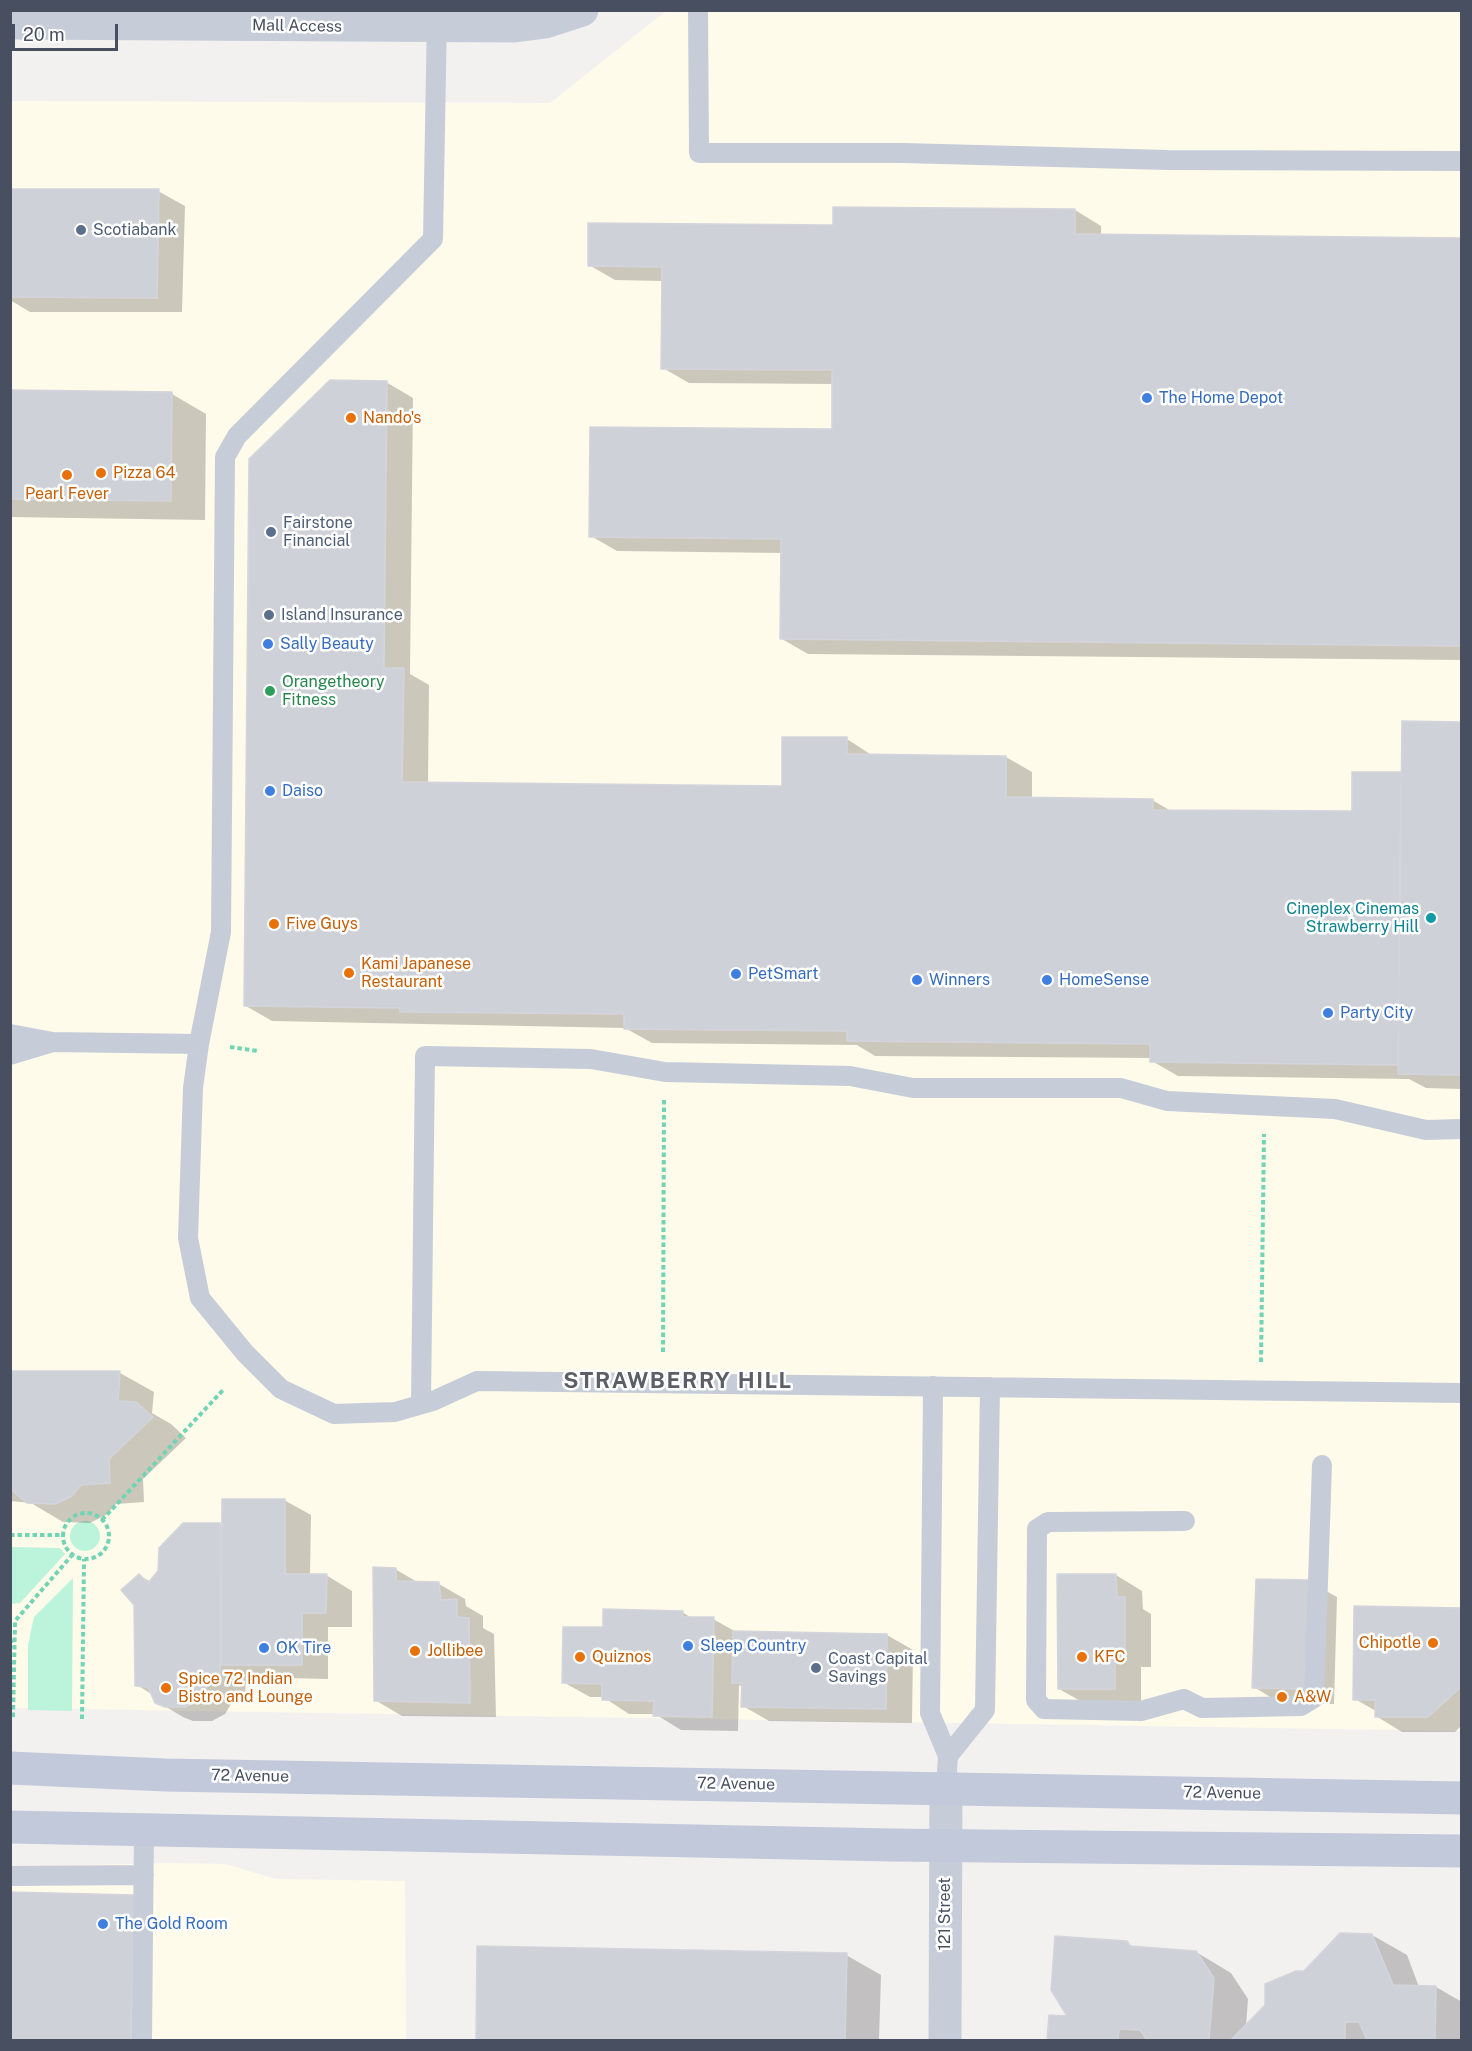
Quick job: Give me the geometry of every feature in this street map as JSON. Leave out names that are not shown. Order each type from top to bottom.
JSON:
[{"type":"main road","name":"72 Avenue","points":[[10,1768],[165,1775],[947,1772],[1461,1797]]},
{"type":"main road","points":[[10,1827],[945,1845],[1461,1851]]},
{"type":"street","name":"Mall Access","points":[[10,23],[437,19],[515,26],[545,22],[582,10]]},
{"type":"street","name":"121 Street","points":[[945,2040],[947,1772]]},
{"type":"lane","points":[[698,10],[699,153],[903,153],[1168,160],[1461,161]]},
{"type":"lane","points":[[437,19],[433,238],[237,436],[225,457],[221,932],[198,1044],[193,1088],[188,1238],[200,1298],[245,1353],[281,1389],[333,1414],[395,1412],[422,1404],[477,1381],[1461,1393]]},
{"type":"lane","points":[[10,1034],[53,1042],[198,1044]]},
{"type":"lane","points":[[10,1055],[53,1042]]},
{"type":"lane","points":[[422,1404],[425,1056],[591,1059],[665,1072],[850,1076],[913,1088],[1121,1088],[1167,1101],[1335,1109],[1426,1130],[1461,1129]]},
{"type":"lane","points":[[933,1386],[930,1713],[947,1772]]},
{"type":"lane","points":[[947,1772],[985,1710],[990,1387]]},
{"type":"lane","points":[[1185,1521],[1048,1522],[1036,1529],[1036,1700],[1044,1709],[1141,1711],[1184,1699],[1202,1708],[1301,1706],[1314,1698],[1322,1465]]},
{"type":"lane","points":[[142,2040],[144,1829]]},
{"type":"lane","points":[[10,1876],[144,1875]]},
{"type":"path","points":[[230,1047],[258,1052]]},
{"type":"path","points":[[663,1352],[664,1092]]},
{"type":"path","points":[[1262,1362],[1264,1130]]},
{"type":"path","points":[[102,1520],[224,1389]]},
{"type":"path","points":[[90,1513],[107,1526],[108,1542],[99,1555],[84,1559],[73,1554],[65,1546],[63,1535],[65,1525],[76,1516],[90,1513]]},
{"type":"path","points":[[10,1535],[63,1535]]},
{"type":"path","points":[[13,1717],[15,1651],[13,1621],[73,1554]]},
{"type":"path","points":[[82,1719],[84,1559]]},
{"type":"path","points":[[10,1639],[15,1651]]},
{"type":"path","points":[[10,1677],[14,1672]]},
{"type":"shaded area","points":[[666,11],[1461,11],[1461,1731],[11,1708],[11,101],[550,103]]},
{"type":"shaded area","points":[[166,1863],[225,1864],[276,1879],[405,1881],[406,2040],[11,2040],[10,1867]]},
{"type":"green space","points":[[85,1521],[96,1525],[100,1536],[96,1547],[85,1551],[74,1547],[70,1536],[74,1525]]},
{"type":"green space","points":[[11,1547],[60,1548],[65,1554],[20,1603],[11,1604]]},
{"type":"green space","points":[[73,1578],[72,1711],[28,1710],[28,1645],[34,1617]]},
{"type":"building","points":[[10,189],[159,189],[157,298],[10,297]]},
{"type":"building","name":"The Home Depot","points":[[833,207],[1075,209],[1075,234],[1462,238],[1462,646],[780,639],[781,539],[589,537],[590,427],[832,429],[832,370],[661,369],[662,267],[588,266],[588,223],[833,225]]},
{"type":"building","points":[[330,380],[387,381],[384,668],[404,668],[402,782],[782,786],[782,737],[847,737],[847,754],[1006,756],[1006,797],[1153,799],[1153,810],[1352,811],[1352,772],[1401,772],[1398,1065],[1150,1062],[1150,1044],[847,1041],[847,1031],[624,1029],[624,1014],[400,1012],[400,1008],[244,1006],[249,459]]},
{"type":"building","points":[[10,390],[172,392],[171,501],[10,499]]},
{"type":"building","name":"Cineplex Cinemas Strawberry Hill","points":[[1402,721],[1462,722],[1462,1075],[1398,1074]]},
{"type":"building","points":[[10,1371],[120,1371],[118,1401],[136,1402],[153,1417],[109,1459],[110,1483],[81,1485],[72,1496],[55,1504],[27,1503],[10,1487]]},
{"type":"building","points":[[222,1499],[285,1499],[285,1574],[327,1574],[326,1613],[302,1613],[302,1665],[221,1665]]},
{"type":"building","points":[[183,1523],[220,1523],[220,1684],[208,1684],[199,1699],[185,1707],[165,1707],[155,1703],[148,1687],[135,1686],[134,1605],[121,1590],[139,1574],[148,1583],[158,1571],[159,1548]]},
{"type":"building","points":[[373,1567],[396,1568],[396,1581],[439,1582],[441,1600],[457,1599],[457,1617],[469,1618],[470,1703],[374,1701]]},
{"type":"building","points":[[1057,1574],[1116,1574],[1117,1597],[1125,1597],[1125,1653],[1115,1653],[1115,1689],[1058,1689]]},
{"type":"building","points":[[1256,1579],[1311,1580],[1308,1689],[1252,1688]]},
{"type":"building","points":[[1354,1606],[1462,1608],[1461,1687],[1428,1717],[1375,1717],[1375,1700],[1353,1700]]},
{"type":"building","points":[[603,1609],[683,1611],[682,1617],[714,1617],[712,1717],[653,1716],[654,1701],[602,1700],[602,1684],[562,1683],[563,1627],[603,1627]]},
{"type":"building","points":[[733,1631],[887,1634],[886,1709],[741,1707],[742,1683],[732,1683]]},
{"type":"building","points":[[10,1892],[135,1895],[131,2040],[10,2040]]},
{"type":"building","points":[[1340,1933],[1372,1934],[1393,1985],[1436,1986],[1435,2040],[1367,2040],[1359,2022],[1345,2022],[1345,2040],[1231,2040],[1265,2005],[1265,1984],[1296,1971],[1304,1971]]},
{"type":"building","points":[[1055,1936],[1127,1941],[1130,1946],[1196,1951],[1214,1978],[1209,2040],[1147,2040],[1140,2030],[1119,2029],[1118,2040],[1047,2040],[1049,2015],[1067,2016],[1051,1990]]},
{"type":"building","points":[[477,1946],[847,1953],[845,2040],[476,2040]]},
{"type":"place","name":"Scotiabank","points":[[81,230]]},
{"type":"place","name":"The Home Depot","points":[[1147,398]]},
{"type":"place","name":"Nando's","points":[[351,418]]},
{"type":"place","name":"Pizza 64","points":[[101,473]]},
{"type":"place","name":"Pearl Fever","points":[[67,475]]},
{"type":"place","name":"Fairstone Financial","points":[[271,532]]},
{"type":"place","name":"Island Insurance","points":[[269,615]]},
{"type":"place","name":"Sally Beauty","points":[[268,644]]},
{"type":"place","name":"Orangetheory Fitness","points":[[270,691]]},
{"type":"place","name":"Daiso","points":[[270,791]]},
{"type":"place","name":"Cineplex Cinemas Strawberry Hill","points":[[1431,918]]},
{"type":"place","name":"Five Guys","points":[[274,924]]},
{"type":"place","name":"Kami Japanese Restaurant","points":[[349,973]]},
{"type":"place","name":"PetSmart","points":[[736,974]]},
{"type":"place","name":"Winners","points":[[917,980]]},
{"type":"place","name":"HomeSense","points":[[1047,980]]},
{"type":"place","name":"Party City","points":[[1328,1013]]},
{"type":"place","name":"Chipotle","points":[[1433,1643]]},
{"type":"place","name":"Sleep Country","points":[[688,1646]]},
{"type":"place","name":"OK Tire","points":[[264,1648]]},
{"type":"place","name":"Jollibee","points":[[415,1651]]},
{"type":"place","name":"Quiznos","points":[[580,1657]]},
{"type":"place","name":"KFC","points":[[1082,1657]]},
{"type":"place","name":"Coast Capital Savings","points":[[816,1668]]},
{"type":"place","name":"Spice 72 Indian Bistro and Lounge","points":[[166,1688]]},
{"type":"place","name":"A&W","points":[[1282,1697]]},
{"type":"place","name":"The Gold Room","points":[[103,1924]]},
{"type":"district","name":"STRAWBERRY HILL","points":[[678,1381]]}]
